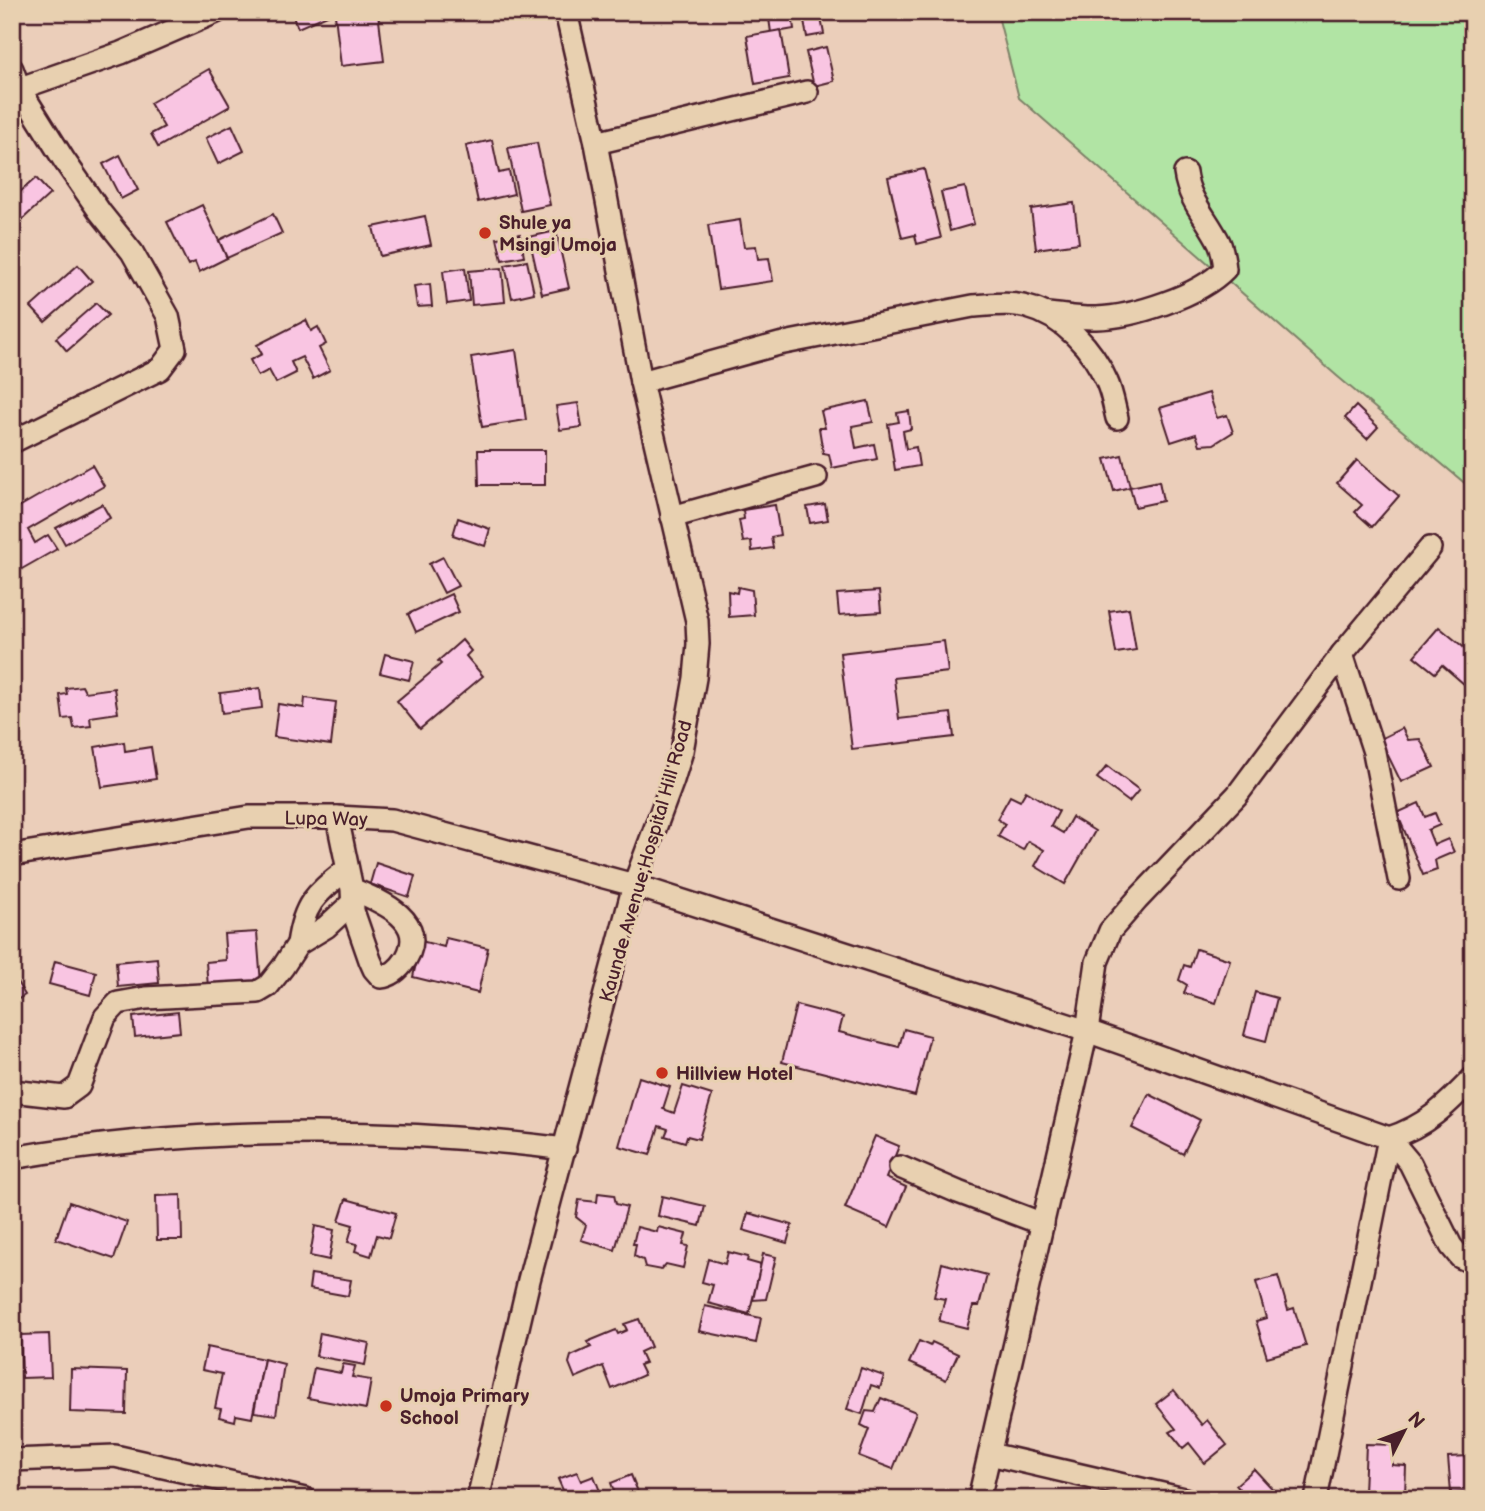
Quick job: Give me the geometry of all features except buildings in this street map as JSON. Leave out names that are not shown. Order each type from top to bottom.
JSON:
[{"type":"street","points":[[12,442],[160,369],[175,349],[168,316],[132,252],[100,212],[15,83],[121,53],[216,12]]},
{"type":"street","name":"Kaunde Avenue;Hospital Hill Road","points":[[478,1499],[529,1280],[634,885],[682,751],[698,644],[697,621],[641,382],[596,143],[566,12]]},
{"type":"street","points":[[596,143],[807,92]]},
{"type":"street","points":[[1045,314],[1096,318],[1129,313],[1170,301],[1216,278],[1225,269],[1220,244],[1192,200],[1185,173]]},
{"type":"street","points":[[641,382],[779,344],[973,306],[1005,304],[1027,307],[1045,314],[1075,334],[1088,349],[1107,382],[1117,418]]},
{"type":"street","points":[[672,517],[816,477]]},
{"type":"street","points":[[979,1499],[1087,1031],[1097,962],[1111,931],[1237,794],[1342,654],[1430,548]]},
{"type":"street","points":[[1342,654],[1374,752],[1399,879]]},
{"type":"street","name":"Lupa Way","points":[[12,855],[249,817],[392,820],[634,885],[1087,1031],[1389,1138]]},
{"type":"street","points":[[298,943],[326,927],[350,887],[337,817]]},
{"type":"street","points":[[12,1091],[64,1097],[72,1093],[79,1086],[105,1017],[118,1003],[146,998],[258,992],[268,986],[298,943],[301,921],[309,904],[350,887]]},
{"type":"street","points":[[1389,1138],[1426,1122],[1473,1078]]},
{"type":"street","points":[[12,1158],[66,1149],[267,1134],[334,1133],[466,1138],[565,1149]]},
{"type":"street","points":[[1389,1138],[1410,1163],[1451,1246],[1460,1256],[1473,1263]]},
{"type":"street","points":[[1315,1499],[1389,1138]]},
{"type":"street","points":[[900,1167],[1043,1224]]},
{"type":"street","points":[[990,1454],[1184,1499]]},
{"type":"street","points":[[12,1460],[115,1457],[305,1499]]},
{"type":"green space","points":[[997,12],[1473,12],[1473,490],[1337,376],[1019,98]]},
{"type":"place","name":"Shule ya Msingi Umoja","points":[[485,233]]},
{"type":"place","name":"Hillview Hotel","points":[[662,1073]]},
{"type":"place","name":"Umoja Primary School","points":[[386,1406]]}]
